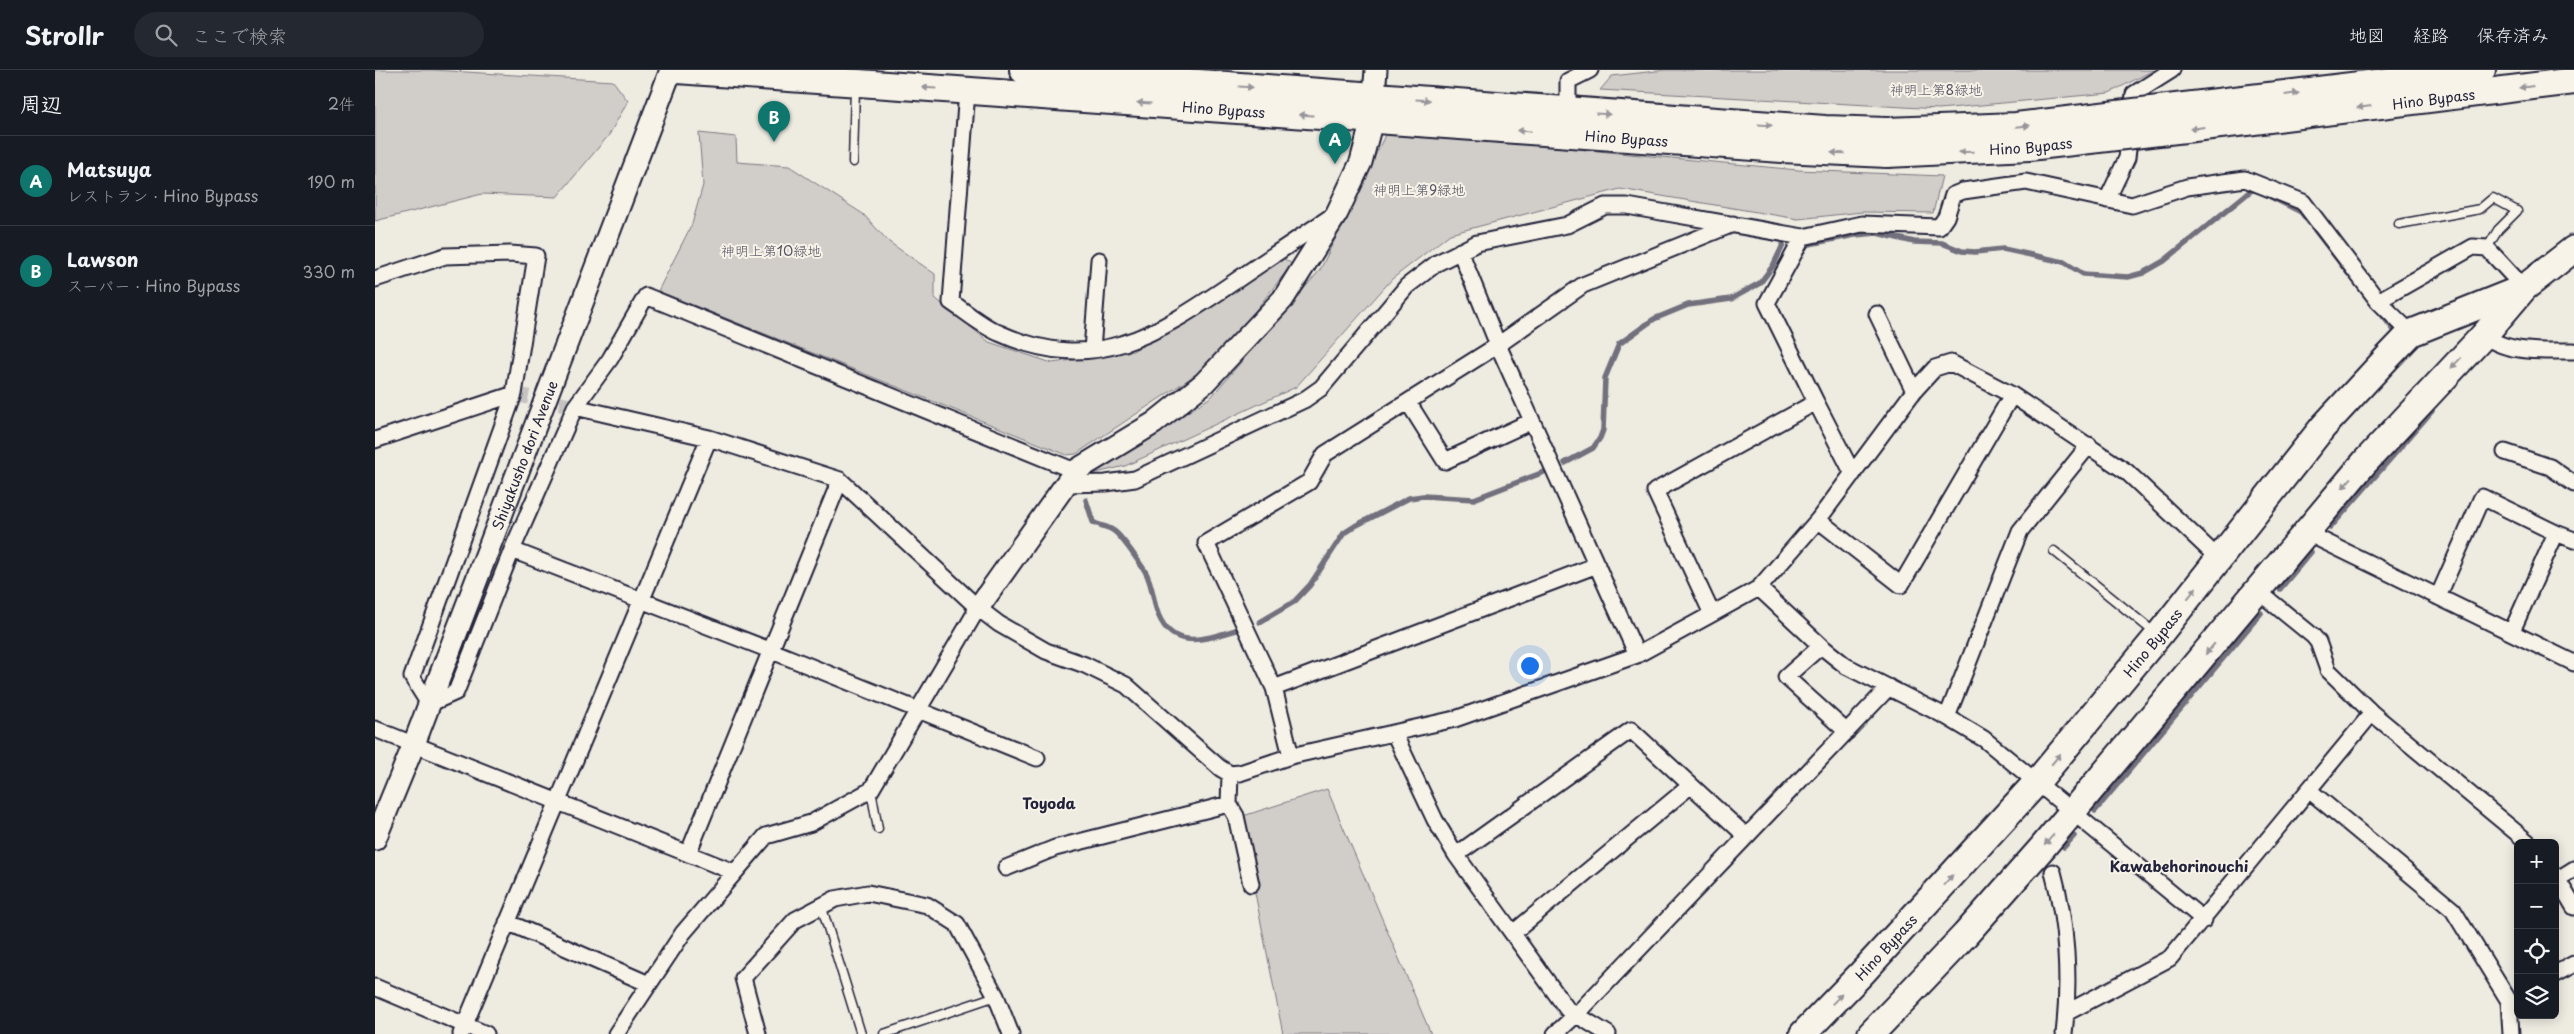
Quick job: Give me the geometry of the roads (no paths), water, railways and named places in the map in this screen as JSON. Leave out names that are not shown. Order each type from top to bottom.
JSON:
[{"type":"highway","name":"Hino Bypass","points":[[677,70],[967,91],[1373,108],[1568,111],[1825,129],[1887,142]]},
{"type":"highway","name":"Hino Bypass","points":[[1023,70],[1373,108],[1815,152],[2031,125],[2244,111],[2574,81]]},
{"type":"highway","name":"Hino Bypass","points":[[2244,111],[2482,70]]},
{"type":"highway","name":"Hino Bypass","points":[[1871,1034],[1965,935],[2073,812],[2259,592],[2305,532],[2432,388],[2485,334],[2523,288],[2574,249]]},
{"type":"highway","name":"Hino Bypass","points":[[1803,1034],[1862,973],[2036,783],[2158,636],[2323,427],[2411,333],[2523,288]]},
{"type":"street","name":"Shiyakusho dori Avenue","points":[[375,839],[414,744],[671,70]]},
{"type":"street","points":[[616,1034],[683,933],[766,836],[811,823],[871,790],[920,710],[978,608],[1071,478],[1154,423],[1204,383],[1283,299],[1337,213],[1361,162],[1373,108],[1376,70]]},
{"type":"street","points":[[1568,111],[1568,81],[1589,70]]},
{"type":"street","points":[[2107,200],[2127,158],[2134,94],[2172,70]]},
{"type":"street","points":[[967,91],[951,302],[998,333],[1053,350],[1093,350],[1145,337],[1203,303],[1337,213]]},
{"type":"street","points":[[375,279],[445,256],[510,254],[536,256],[514,394],[413,677],[429,704],[456,692],[512,550],[575,407],[610,359],[646,296],[1071,478],[1107,483],[1135,479],[1304,400],[1321,388],[1407,286],[1437,263],[1477,243],[1567,225],[1605,206],[1627,206],[1803,237],[1862,224],[1939,227],[1946,217],[1953,195],[1963,191],[2026,182],[2132,205],[2187,187],[2245,179],[2303,202],[2378,301],[2411,333]]},
{"type":"street","points":[[1291,756],[1274,688],[1206,543],[1309,482],[1325,454],[1498,345],[1583,286],[1733,224]]},
{"type":"street","points":[[1803,237],[1767,303],[1853,474]]},
{"type":"street","points":[[2378,301],[2473,247],[2487,248],[2523,288]]},
{"type":"street","points":[[1459,251],[1498,345],[1637,655]]},
{"type":"street","points":[[1093,350],[1099,260]]},
{"type":"street","points":[[1877,314],[1915,391]]},
{"type":"street","points":[[2485,334],[2491,342],[2535,351],[2574,351]]},
{"type":"street","points":[[575,407],[709,438],[840,480],[978,608],[999,624],[1046,651],[1085,665],[1126,685],[1220,768],[1230,774],[1240,773],[1291,756],[1455,719],[1637,655],[1759,588],[1818,520],[1915,391],[1935,368],[1951,363],[2011,395],[2127,472],[2219,559]]},
{"type":"street","points":[[375,440],[514,394]]},
{"type":"street","points":[[1818,520],[1901,584],[2011,395]]},
{"type":"street","points":[[1408,402],[1445,461],[1532,421]]},
{"type":"street","points":[[1713,614],[1655,491],[1816,402]]},
{"type":"street","points":[[463,1029],[709,438]]},
{"type":"street","points":[[1947,717],[2020,531],[2089,445]]},
{"type":"street","points":[[2505,452],[2549,467],[2574,484]]},
{"type":"street","points":[[688,854],[773,651],[840,480]]},
{"type":"street","points":[[2437,597],[2482,497],[2574,540]]},
{"type":"street","points":[[2305,532],[2574,663]]},
{"type":"street","points":[[2511,631],[2556,533]]},
{"type":"street","points":[[512,550],[773,651],[1037,758]]},
{"type":"street","points":[[1274,688],[1597,565]]},
{"type":"street","points":[[1759,588],[1821,646],[1846,666],[1947,717],[1984,740],[2204,920]]},
{"type":"street","points":[[2259,592],[2313,636],[2328,670],[2372,713],[2524,839]]},
{"type":"street","points":[[1821,646],[1786,677],[1847,732]]},
{"type":"street","points":[[1555,1034],[1577,1014],[1889,687]]},
{"type":"street","points":[[2066,1013],[2170,958],[2204,920],[2372,713]]},
{"type":"street","points":[[375,729],[734,872]]},
{"type":"street","points":[[1456,854],[1631,730],[1745,836]]},
{"type":"street","points":[[1394,733],[1435,820],[1456,854],[1567,1009],[1608,1034]]},
{"type":"street","points":[[1230,774],[1229,804],[1236,816],[1251,884]]},
{"type":"street","points":[[1513,933],[1690,786]]},
{"type":"street","points":[[2310,791],[2453,910],[2513,998],[2511,1034]]},
{"type":"street","points":[[1006,868],[1055,848],[1229,804]]},
{"type":"street","points":[[2559,876],[2574,869]]},
{"type":"street","points":[[2053,872],[2059,894],[2067,983],[2064,1034]]},
{"type":"street","points":[[2559,882],[2574,907]]},
{"type":"street","points":[[758,1034],[743,978],[795,920],[835,899],[868,893],[927,905],[957,924],[996,996],[1011,1034]]},
{"type":"street","points":[[507,922],[649,984]]},
{"type":"street","points":[[2559,972],[2574,964]]},
{"type":"street","points":[[375,987],[463,1029],[486,1034]]},
{"type":"lane","points":[[853,162],[856,83]]},
{"type":"lane","points":[[2399,224],[2480,209],[2493,198],[2517,211],[2498,230],[2487,248]]},
{"type":"lane","points":[[2054,551],[2158,636]]},
{"type":"lane","points":[[871,790],[878,829]]},
{"type":"lane","points":[[821,905],[861,1034]]},
{"type":"lane","points":[[884,1034],[996,996]]},
{"type":"waterway","points":[[1804,245],[1855,235],[1877,233],[1914,242],[1942,243],[1962,251],[1975,252],[2003,249],[2064,262],[2083,274],[2128,277],[2143,273],[2164,261],[2253,189],[2258,191]]},
{"type":"waterway","points":[[2271,197],[2301,212],[2348,273]]},
{"type":"waterway","points":[[1565,463],[1593,448],[1600,438],[1603,430],[1605,378],[1619,344],[1654,319],[1688,305],[1731,299],[1760,283],[1773,266],[1783,245]]},
{"type":"waterway","points":[[2378,310],[2394,330]]},
{"type":"waterway","points":[[2330,528],[2432,411]]},
{"type":"waterway","points":[[1260,622],[1294,602],[1310,585],[1344,533],[1355,526],[1409,498],[1423,496],[1474,499],[1544,472]]},
{"type":"waterway","points":[[1086,500],[1093,522],[1114,531],[1145,571],[1156,608],[1162,622],[1169,631],[1178,637],[1200,639],[1236,630]]},
{"type":"waterway","points":[[2280,589],[2311,552]]},
{"type":"waterway","points":[[2095,811],[2261,613]]},
{"type":"waterway","points":[[2064,847],[2074,836]]},
{"type":"tunnel","points":[[514,394],[575,407]]},
{"type":"place","name":"Lawson","points":[[774,142]]},
{"type":"place","name":"Matsuya","points":[[1335,164]]},
{"type":"district","name":"Toyoda","points":[[1049,802]]},
{"type":"district","name":"Kawabehorinouchi","points":[[2179,865]]},
{"type":"park label","name":"神明上第8緑地","points":[[1936,89]]},
{"type":"park label","name":"神明上第9緑地","points":[[1419,189]]},
{"type":"park label","name":"神明上第10緑地","points":[[771,250]]}]
